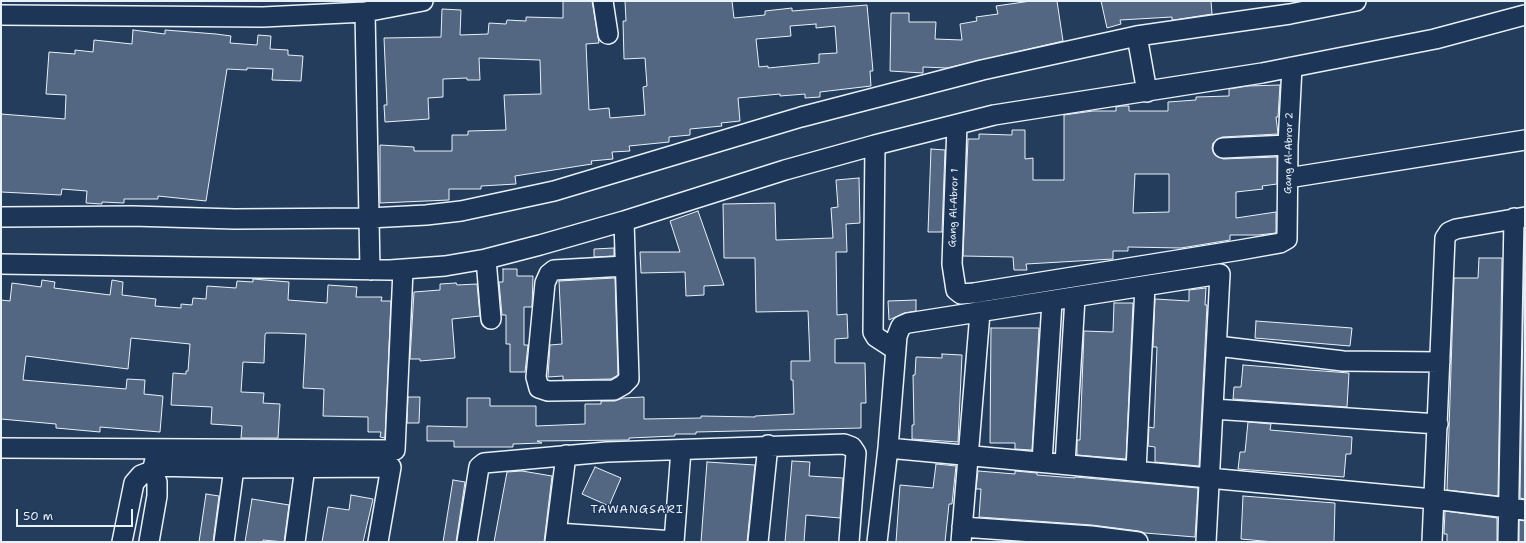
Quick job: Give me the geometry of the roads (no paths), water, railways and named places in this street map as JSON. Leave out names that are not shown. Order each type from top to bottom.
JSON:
[{"type":"street","points":[[1,16],[263,17],[365,12],[424,1]]},
{"type":"street","points":[[603,1],[608,34]]},
{"type":"street","points":[[1,217],[132,216],[369,222],[446,213],[494,205],[554,191],[849,104],[982,70],[1138,45],[1356,1]]},
{"type":"street","points":[[365,12],[370,266]]},
{"type":"street","points":[[1,264],[370,266],[402,270],[486,259],[624,221],[785,170],[875,145],[1025,109],[1147,92],[1292,68],[1435,39],[1525,15]]},
{"type":"street","points":[[1138,45],[1147,92]]},
{"type":"street","name":"Gang Al-Abror 2","points":[[1287,239],[1288,145],[1292,68]]},
{"type":"street","name":"Gang Al-Abror 1","points":[[957,125],[952,264],[956,290],[961,294],[1240,250],[1280,243],[1287,239]]},
{"type":"street","points":[[1288,178],[1525,140]]},
{"type":"street","points":[[875,145],[872,320],[873,332],[885,343],[888,448],[877,542]]},
{"type":"street","points":[[1223,148],[1288,145]]},
{"type":"street","points":[[1432,542],[1445,238],[1449,232],[1456,229],[1519,218],[1517,510],[1508,542]]},
{"type":"street","points":[[624,221],[629,379],[623,386],[614,390],[548,391],[540,388],[536,377],[545,283],[549,274],[554,270],[625,266]]},
{"type":"street","points":[[486,259],[491,320]]},
{"type":"street","points":[[122,542],[134,483],[155,462],[395,450],[402,270]]},
{"type":"street","points":[[885,343],[897,336],[901,326],[908,323],[1052,302],[1220,274],[1206,542]]},
{"type":"street","points":[[1136,471],[1145,286]]},
{"type":"street","points":[[1065,464],[1075,298]]},
{"type":"street","points":[[1042,462],[1052,302]]},
{"type":"street","points":[[980,313],[962,534],[1091,536],[1138,542]]},
{"type":"street","points":[[1217,346],[1343,360],[1440,362]]},
{"type":"street","points":[[1213,409],[1438,424]]},
{"type":"street","points":[[467,542],[479,467],[481,464],[566,455],[844,444],[855,450],[856,460],[849,542]]},
{"type":"street","points":[[758,542],[768,446]]},
{"type":"street","points":[[1,448],[234,468],[391,467],[378,542]]},
{"type":"street","points":[[888,448],[1433,499],[1517,510]]},
{"type":"street","points":[[566,455],[556,538],[674,542],[681,450]]},
{"type":"street","points":[[148,542],[157,496],[155,462]]},
{"type":"street","points":[[295,542],[305,467]]},
{"type":"street","points":[[224,542],[234,468]]},
{"type":"district","name":"TAWANGSARI","points":[[637,510]]}]
